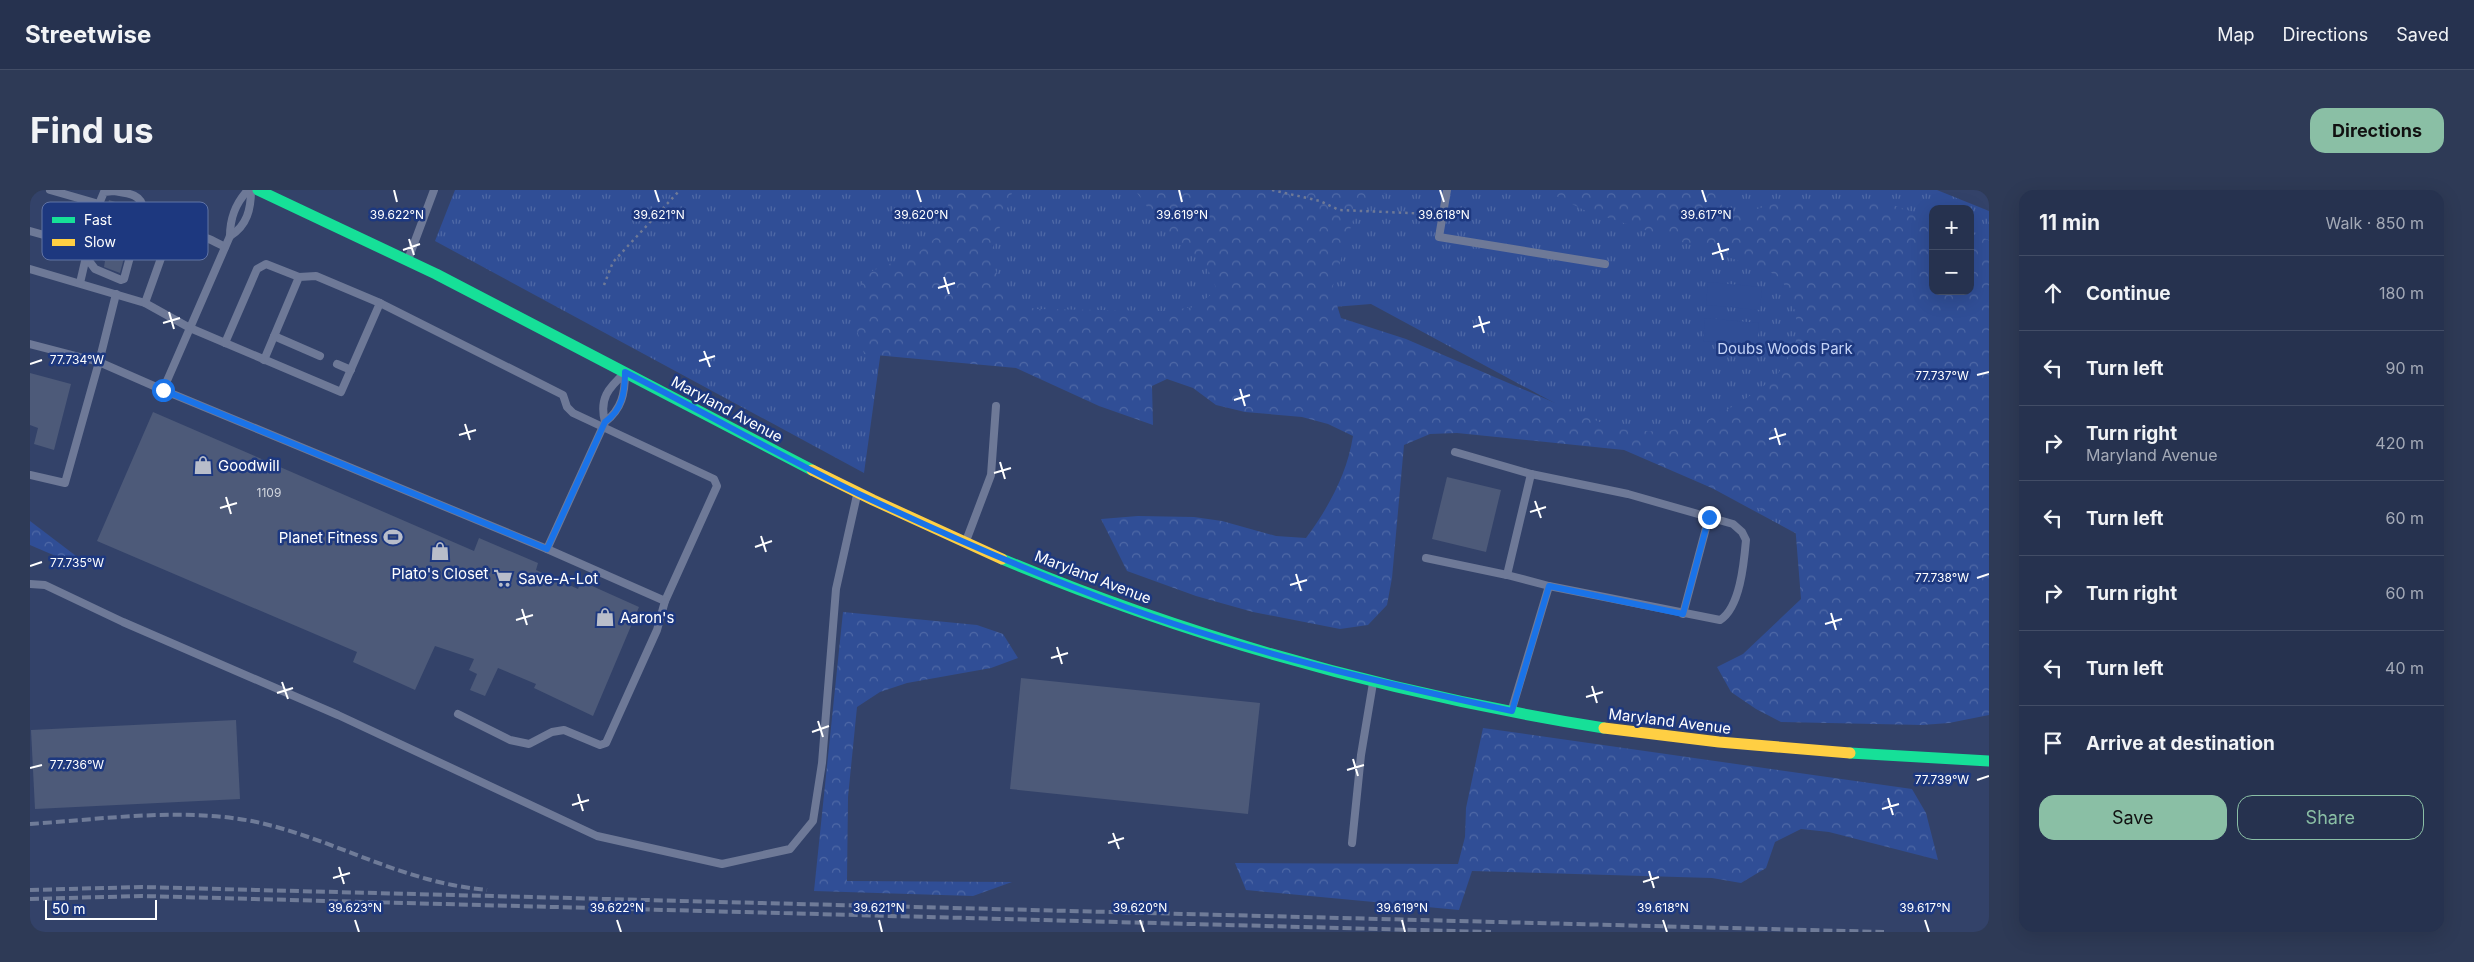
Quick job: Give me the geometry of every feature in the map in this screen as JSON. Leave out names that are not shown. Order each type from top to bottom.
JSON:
[{"type":"main road","name":"Maryland Avenue","points":[[258,190],[408,259],[858,493],[965,543],[1085,592],[1212,636],[1373,681],[1512,711],[1626,731],[1749,746],[1989,761]]},
{"type":"lane","points":[[50,190],[92,202]]},
{"type":"lane","points":[[230,236],[241,230],[251,205],[249,190]]},
{"type":"lane","points":[[163,390],[230,236],[230,222],[238,201],[249,190]]},
{"type":"lane","points":[[408,259],[434,190]]},
{"type":"lane","points":[[1447,190],[1440,237],[1605,264]]},
{"type":"lane","points":[[100,202],[104,192],[114,191],[138,197],[142,202]]},
{"type":"lane","points":[[208,238],[225,247]]},
{"type":"lane","points":[[80,283],[85,260]]},
{"type":"lane","points":[[88,260],[90,265],[102,274],[124,279],[129,260]]},
{"type":"lane","points":[[145,303],[160,260]]},
{"type":"lane","points":[[225,344],[257,269],[266,264],[299,278],[316,276],[380,303],[564,395],[567,407],[573,413],[604,425],[714,479],[717,486],[665,601],[657,630],[606,743],[600,745],[564,730],[552,732],[529,744],[510,740],[458,714]]},
{"type":"lane","points":[[30,269],[145,303],[190,328],[225,344],[342,392],[380,303]]},
{"type":"lane","points":[[264,360],[299,278]]},
{"type":"lane","points":[[30,475],[65,483],[116,294]]},
{"type":"lane","points":[[274,336],[320,356]]},
{"type":"lane","points":[[30,344],[99,362],[547,549],[665,601]]},
{"type":"lane","points":[[337,364],[351,370]]},
{"type":"lane","points":[[604,425],[601,407],[610,386],[625,372]]},
{"type":"lane","points":[[547,549],[604,425],[614,415],[625,394],[625,372]]},
{"type":"lane","points":[[965,543],[991,475],[996,406]]},
{"type":"lane","points":[[1426,558],[1508,575],[1549,586],[1720,620],[1728,616],[1734,604],[1746,540],[1742,532],[1733,524],[1628,494],[1531,474],[1455,452]]},
{"type":"lane","points":[[1508,575],[1531,474]]},
{"type":"lane","points":[[30,584],[45,585],[338,715],[597,836],[674,855],[722,864],[790,849],[813,821],[822,763],[836,589],[858,493]]},
{"type":"lane","points":[[1683,614],[1709,517]]},
{"type":"lane","points":[[1512,711],[1549,586]]},
{"type":"lane","points":[[1352,843],[1361,755],[1373,681]]},
{"type":"path","points":[[604,285],[613,262],[680,190]]},
{"type":"path","points":[[1272,190],[1320,201],[1339,210],[1422,213],[1443,216]]},
{"type":"green space","name":"Doubs Woods Park","points":[[455,190],[1937,190],[1989,211],[1989,554],[1923,602],[1371,304],[882,343],[864,473],[435,241]]},
{"type":"green space","points":[[952,190],[1013,190],[989,258],[1008,289],[1020,301],[1035,309],[1164,311],[1195,307],[1217,290],[1206,265],[1163,229],[1135,190],[1389,190],[1386,193],[1359,200],[1332,289],[1341,318],[1406,339],[1616,429],[1664,432],[1704,422],[1741,402],[1775,378],[1791,354],[1796,341],[1796,314],[1787,288],[1778,277],[1767,270],[1584,210],[1544,190],[1721,190],[1723,219],[1777,203],[1876,199],[1929,218],[1929,295],[1974,295],[1974,234],[1989,240],[1989,715],[1949,723],[1922,725],[1781,722],[1756,709],[1731,692],[1717,667],[1743,654],[1801,599],[1795,524],[1624,450],[1457,433],[1430,434],[1404,445],[1392,578],[1387,605],[1368,625],[1340,629],[1253,612],[1196,596],[1127,571],[1101,519],[1138,516],[1194,517],[1222,521],[1276,536],[1306,538],[1322,514],[1342,477],[1353,436],[1328,424],[1302,417],[1245,412],[1216,405],[1193,388],[1167,379],[1152,386],[1153,425],[1099,406],[1016,368],[864,354],[856,327],[855,298],[867,273],[919,252],[941,233]]},
{"type":"green space","points":[[1708,282],[1762,287],[1760,310],[1706,305]]},
{"type":"green space","points":[[1705,318],[1759,323],[1757,346],[1703,341]]},
{"type":"green space","points":[[30,521],[84,562],[81,567],[30,545]]},
{"type":"green space","points":[[843,612],[977,625],[1003,634],[1018,658],[991,668],[907,683],[880,692],[857,707],[848,797],[847,881],[1012,882],[973,896],[814,891]]},
{"type":"green space","points":[[1483,728],[1912,789],[1926,813],[1938,860],[1829,832],[1801,829],[1775,842],[1766,868],[1741,883],[1712,878],[1472,871],[1459,910],[1246,890],[1235,863],[1458,864],[1465,837],[1466,808]]},
{"type":"building","points":[[102,260],[123,260],[120,273],[104,267],[105,261]]},
{"type":"building","points":[[30,373],[71,384],[54,450],[34,444],[38,428],[30,425]]},
{"type":"building","points":[[153,412],[474,551],[479,538],[538,563],[536,570],[578,589],[581,581],[639,607],[593,716],[534,688],[536,684],[498,668],[485,696],[470,690],[477,674],[469,670],[474,659],[435,646],[415,690],[353,662],[357,652],[97,541]]},
{"type":"building","points":[[1447,477],[1501,490],[1486,552],[1432,539]]},
{"type":"building","points":[[1021,678],[1260,703],[1248,814],[1010,789]]},
{"type":"building","points":[[236,720],[240,799],[35,809],[31,730]]},
{"type":"railway","points":[[30,824],[148,815],[208,816],[237,819],[286,830],[431,880],[487,890]]},
{"type":"railway","points":[[30,890],[142,887],[1884,932]]},
{"type":"railway","points":[[30,899],[142,896],[1491,932]]},
{"type":"traffic: fast","points":[[258,190],[436,274],[812,470]]},
{"type":"traffic: fast","points":[[1002,559],[1149,615],[1298,662],[1450,699],[1604,728]]},
{"type":"traffic: fast","points":[[1850,753],[1989,761]]},
{"type":"traffic: slow","points":[[812,470],[1002,559]]},
{"type":"traffic: slow","points":[[1604,728],[1719,742],[1850,753]]},
{"type":"place","name":"Goodwill","points":[[203,465]]},
{"type":"place","name":"Planet Fitness","points":[[393,537]]},
{"type":"place","name":"Plato's Closet","points":[[440,551]]},
{"type":"place","name":"Save-A-Lot","points":[[503,578]]},
{"type":"place","name":"Aaron's","points":[[605,617]]},
{"type":"route","points":[[163,390],[547,549],[605,422],[614,415],[625,394],[625,372],[764,446],[858,493],[965,543],[1085,592],[1221,639],[1373,681],[1512,711],[1549,586],[1683,614],[1709,517]]}]
